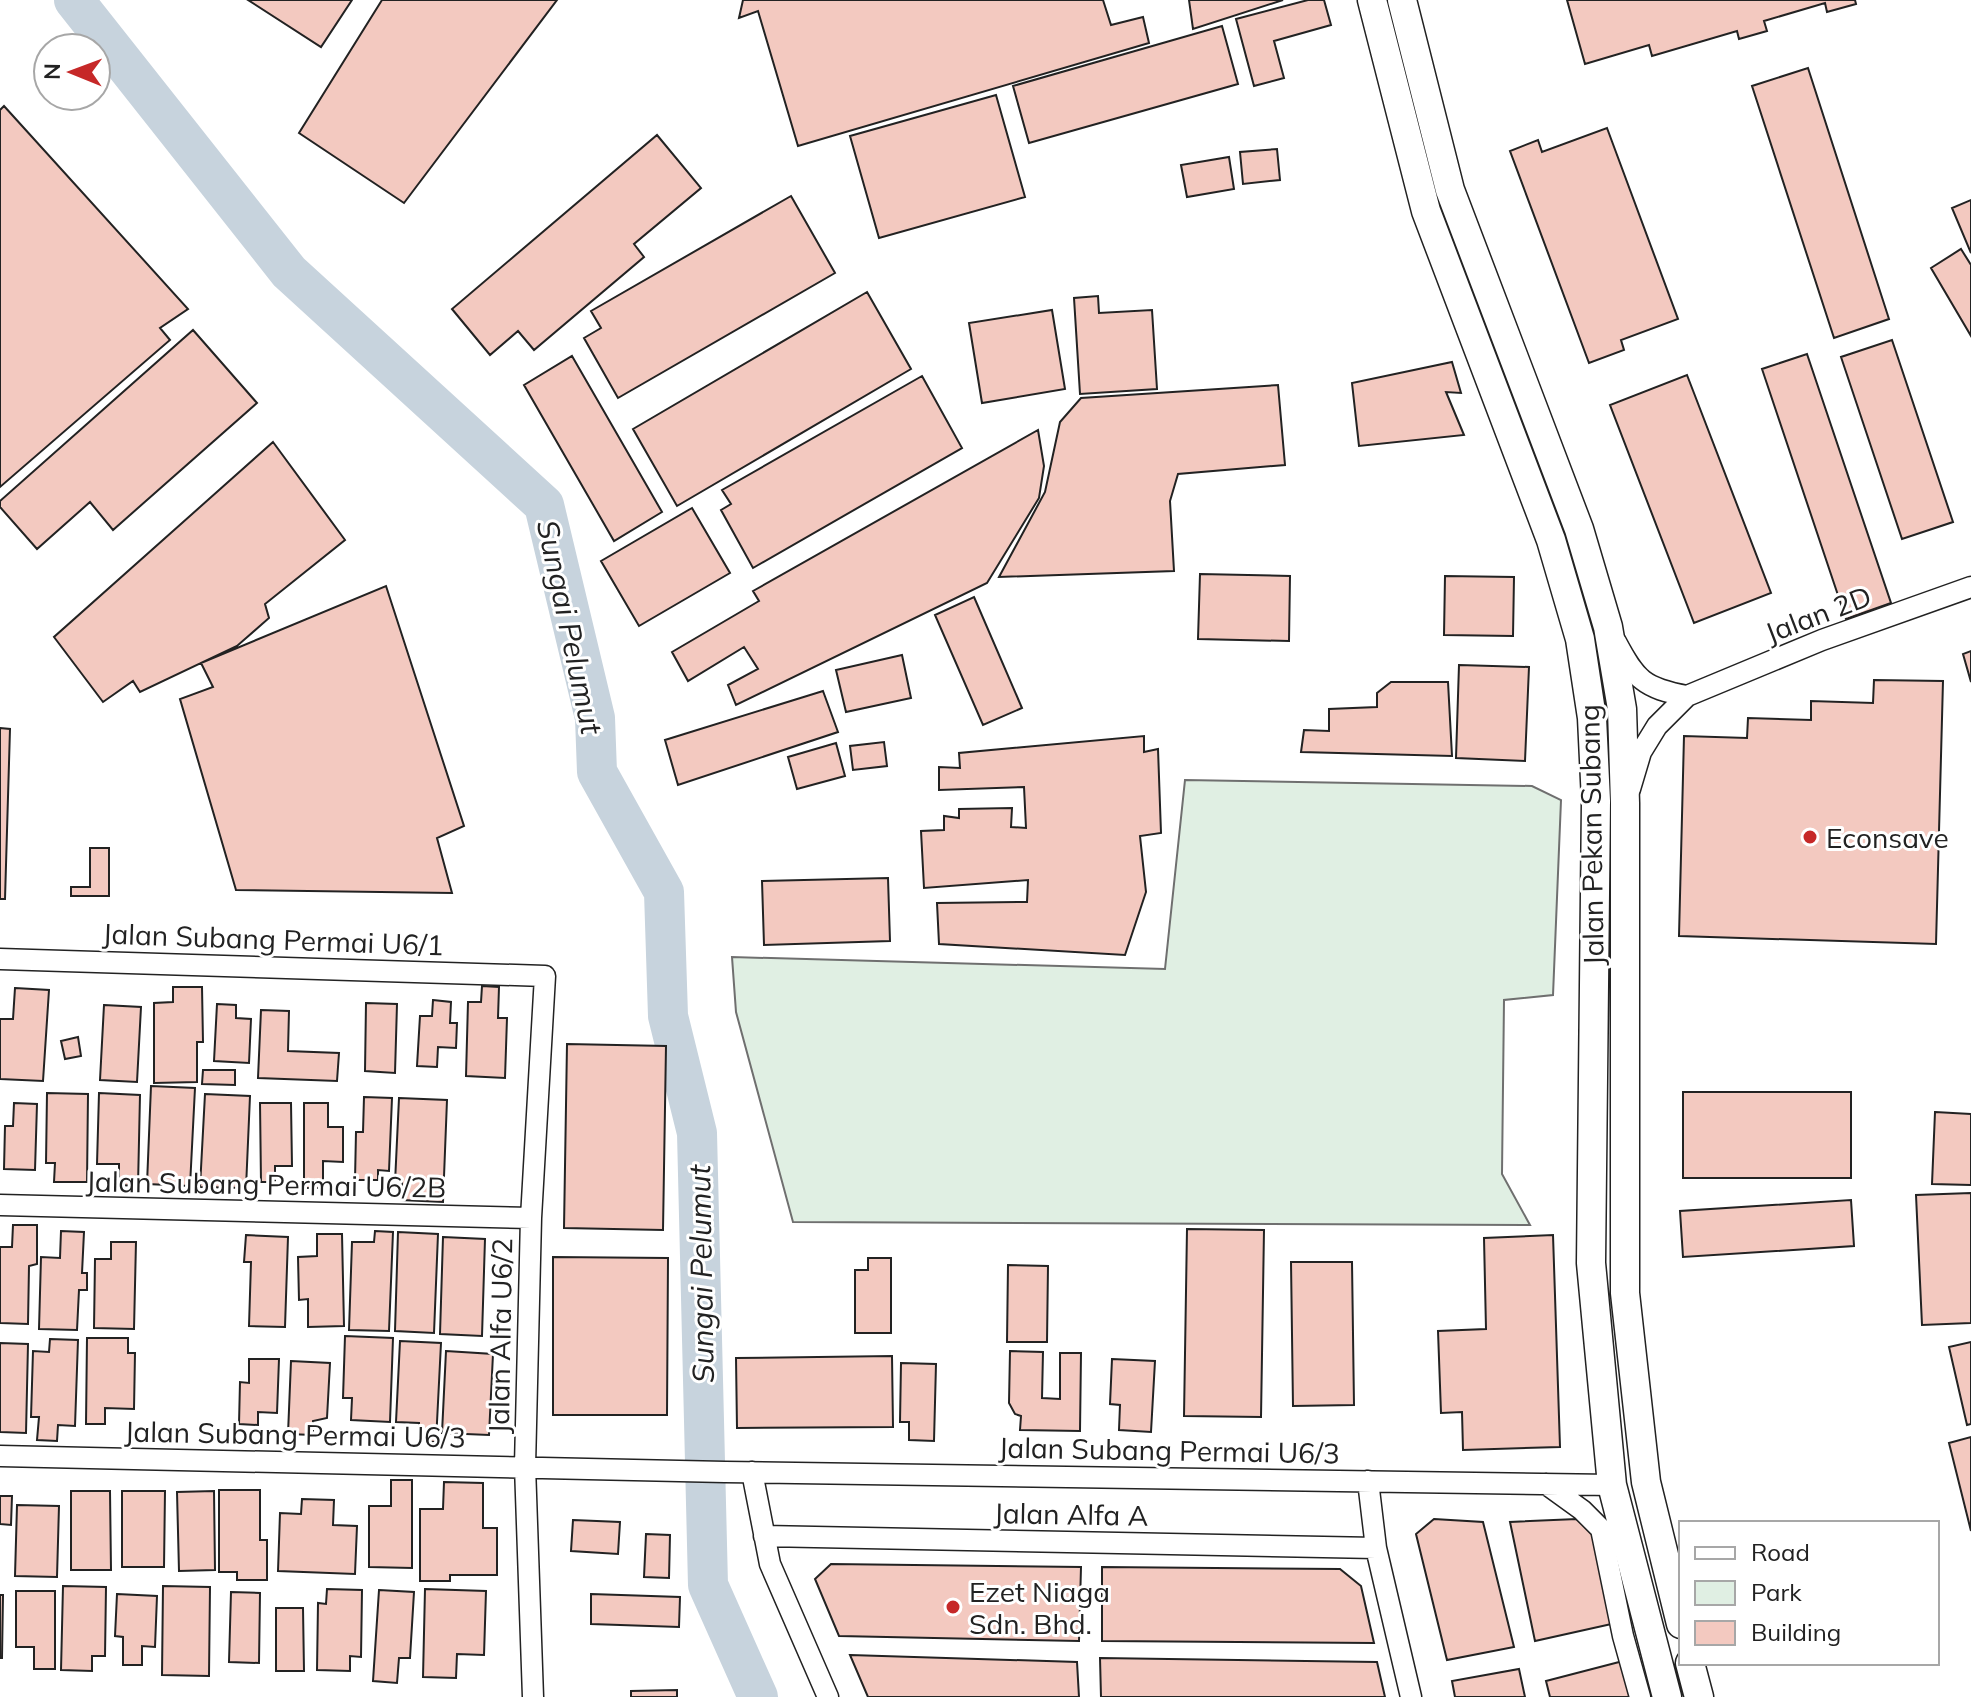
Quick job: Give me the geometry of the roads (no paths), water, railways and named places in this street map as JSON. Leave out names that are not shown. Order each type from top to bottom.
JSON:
[{"type":"main road","name":"Jalan Pekan Subang","points":[[1372,0],[1426,211],[1551,540],[1582,655],[1592,718],[1596,801],[1591,1263],[1612,1485],[1667,1697]]},
{"type":"main road","name":"Jalan Pekan Subang","points":[[1402,0],[1450,190],[1579,529],[1608,627],[1622,709],[1625,803],[1625,1293],[1646,1482],[1679,1616]]},
{"type":"main road","points":[[1691,1665],[1699,1697]]},
{"type":"street","name":"Jalan 2D","points":[[1625,803],[1641,752],[1657,726],[1687,696],[1822,640],[1971,587]]},
{"type":"street","points":[[1608,627],[1633,673],[1654,690],[1687,696]]},
{"type":"street","name":"Jalan Subang Permai U6/1","points":[[0,959],[545,976]]},
{"type":"street","name":"Jalan Alfa U6/2","points":[[533,1697],[525,1466],[531,1218],[545,976]]},
{"type":"street","name":"Jalan Subang Permai U6/2B","points":[[0,1205],[531,1218]]},
{"type":"street","name":"Jalan Subang Permai U6/3","points":[[0,1456],[725,1472],[1612,1485]]},
{"type":"street","points":[[752,1472],[770,1564],[828,1697]]},
{"type":"street","points":[[1368,1481],[1376,1548],[1411,1697]]},
{"type":"street","points":[[1544,1483],[1582,1510],[1601,1529],[1623,1636],[1640,1697]]},
{"type":"street","name":"Jalan Alfa A","points":[[764,1536],[1376,1548]]},
{"type":"waterway","name":"Sungai Pelumut","points":[[74,0],[289,272],[544,505],[595,718],[597,772],[664,892],[668,1016],[697,1133],[708,1585],[758,1697]]},
{"type":"place","name":"Econsave","points":[[1810,837]]},
{"type":"place","name":"Ezet Niaga Sdn. Bhd.","points":[[953,1607]]}]
